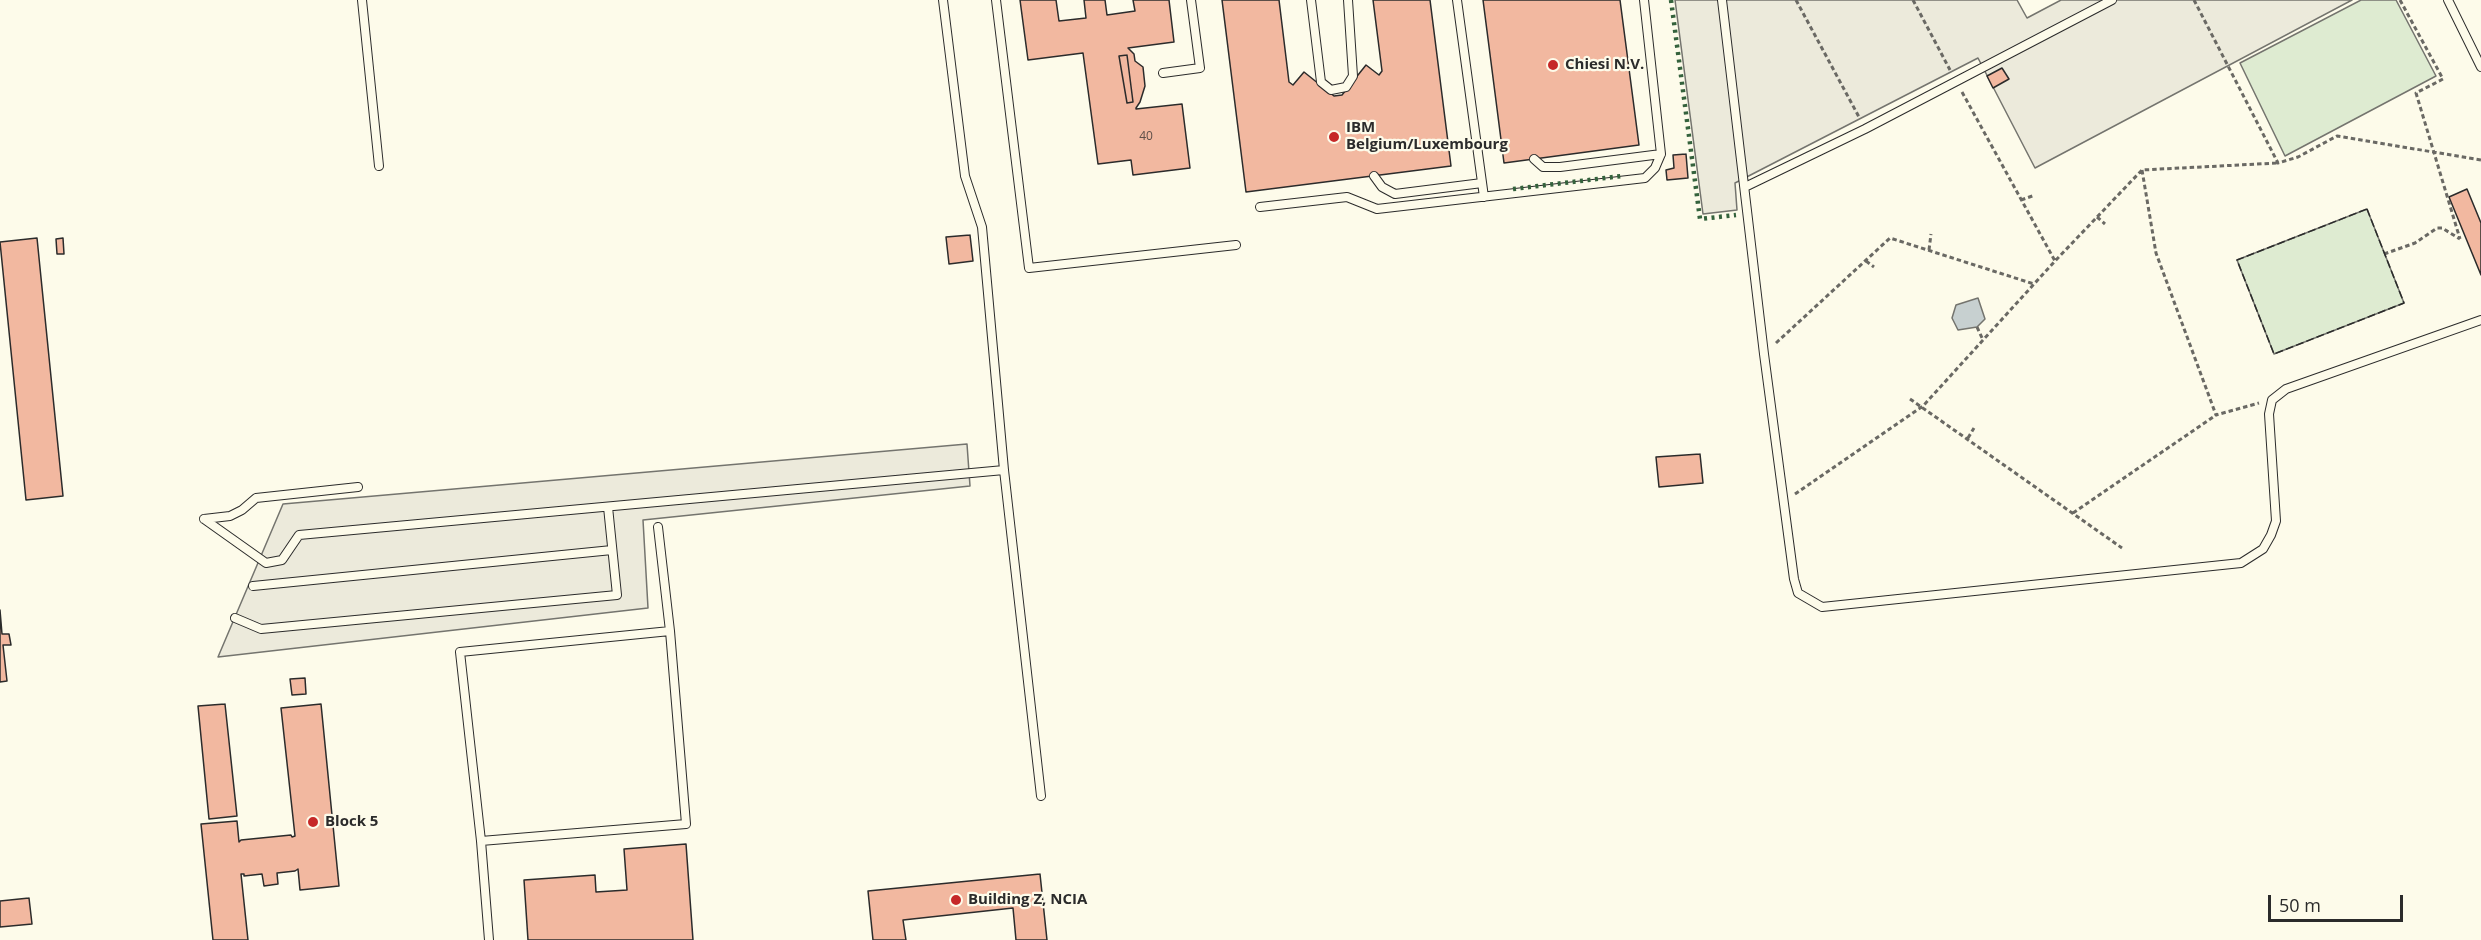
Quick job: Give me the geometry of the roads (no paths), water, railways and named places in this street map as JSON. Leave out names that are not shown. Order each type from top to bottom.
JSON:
[{"type":"lane","points":[[362,0],[379,166]]},
{"type":"lane","points":[[943,0],[965,176],[982,227],[1004,470],[1041,796]]},
{"type":"lane","points":[[996,0],[1029,268],[1236,245]]},
{"type":"lane","points":[[1163,73],[1200,68],[1191,0]]},
{"type":"lane","points":[[1311,0],[1321,82],[1331,90],[1346,87],[1353,76],[1348,0]]},
{"type":"lane","points":[[1457,0],[1484,197]]},
{"type":"lane","points":[[1260,207],[1347,197],[1377,209],[1645,178],[1655,168],[1661,154],[1644,0]]},
{"type":"lane","points":[[1722,0],[1746,187],[1764,354],[1794,579],[1798,593],[1822,607],[2241,563],[2263,549],[2276,521],[2269,414],[2272,400],[2286,388],[2481,320]]},
{"type":"lane","points":[[1746,187],[1865,129],[2112,0]]},
{"type":"lane","points":[[2448,0],[2481,67]]},
{"type":"lane","points":[[1534,159],[1543,167],[1661,154]]},
{"type":"lane","points":[[1374,176],[1382,187],[1395,194],[1482,183]]},
{"type":"lane","points":[[358,487],[256,498],[242,510],[230,516],[204,519],[266,563],[282,560],[299,536],[1004,470]]},
{"type":"lane","points":[[235,618],[261,628],[617,594],[608,507]]},
{"type":"lane","points":[[481,842],[686,824],[670,631],[658,527]]},
{"type":"lane","points":[[253,586],[612,550]]},
{"type":"lane","points":[[489,940],[481,842],[460,652],[670,631]]},
{"type":"place","name":"Chiesi N.V.","points":[[1553,65]]},
{"type":"place","name":"IBM Belgium/Luxembourg","points":[[1334,137]]},
{"type":"place","name":"Block 5","points":[[313,822]]},
{"type":"place","name":"Building Z, NCIA","points":[[956,900]]}]
